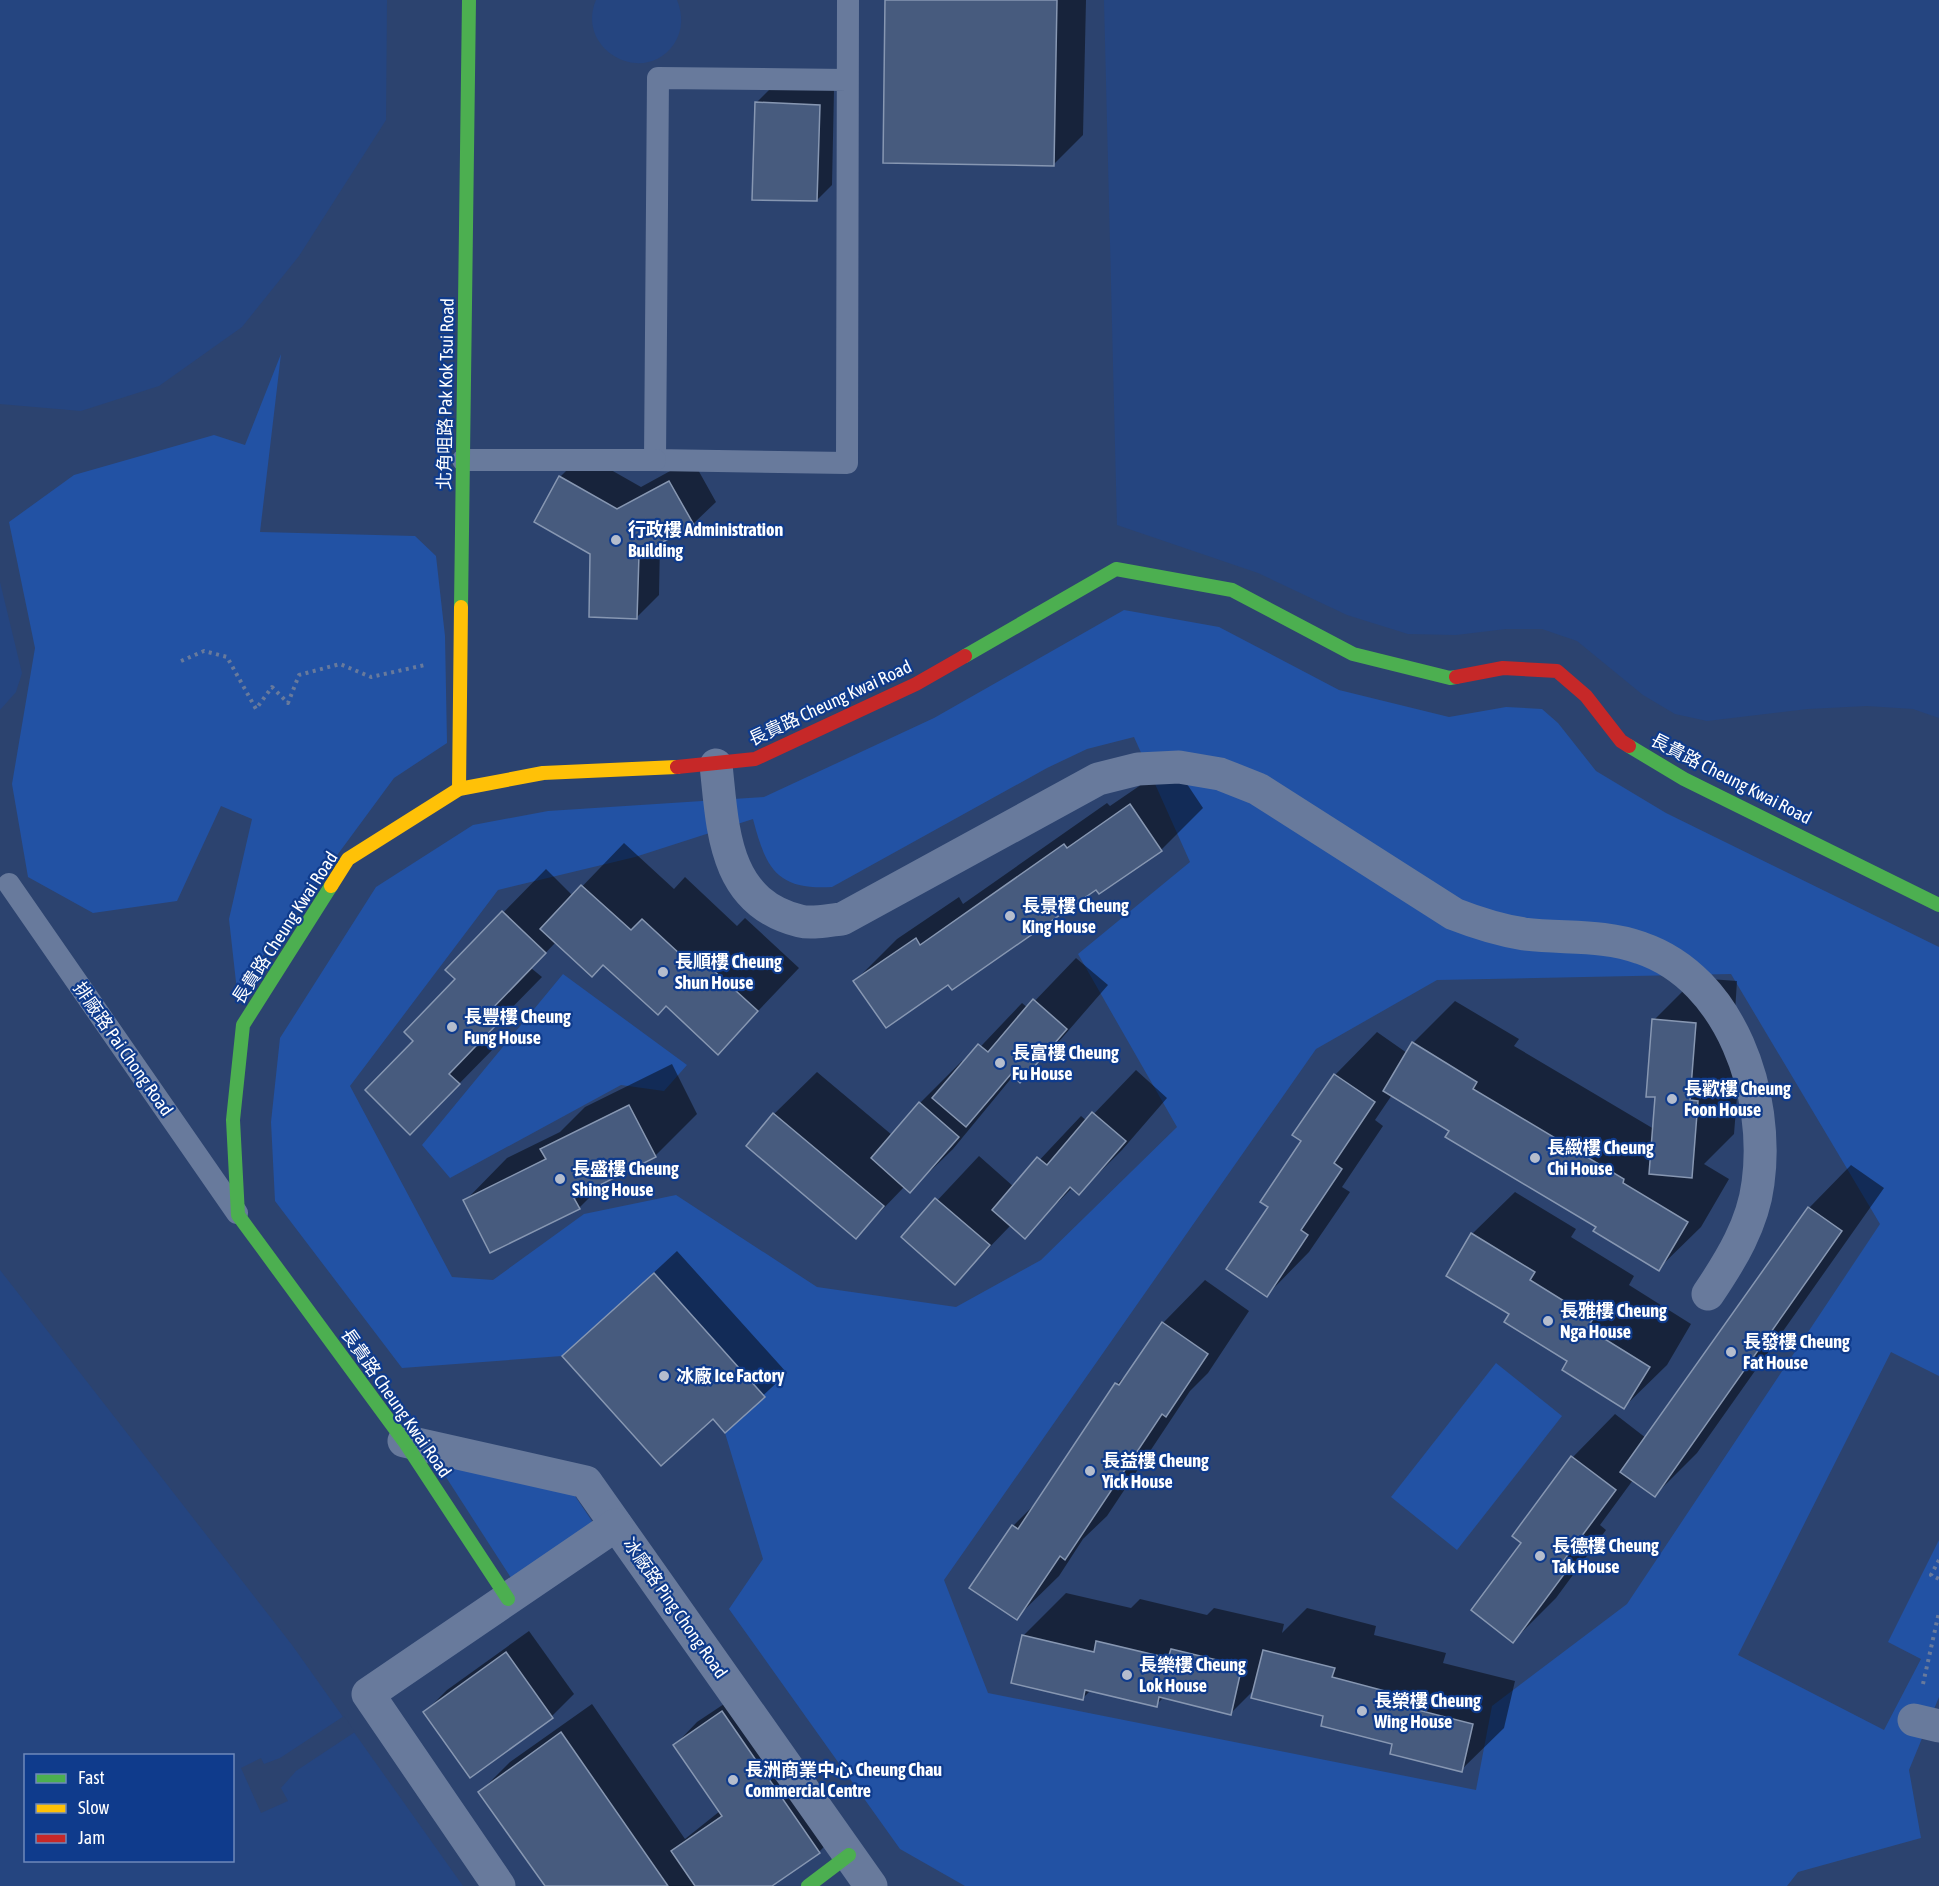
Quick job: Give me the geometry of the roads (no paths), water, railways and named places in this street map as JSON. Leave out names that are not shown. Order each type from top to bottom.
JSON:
[{"type":"street","name":"北角咀路 Pak Kok Tsui Road","points":[[459,789],[469,0]]},
{"type":"street","name":"長貴路 Cheung Kwai Road","points":[[508,1599],[404,1441],[238,1215],[232,1120],[243,1025],[348,859],[459,789],[543,772],[716,765],[755,759],[916,684],[1116,569],[1232,590],[1353,654],[1450,678],[1503,669],[1557,671],[1586,696],[1621,741],[1684,779],[1939,905]]},
{"type":"street","points":[[716,765],[724,839],[737,877],[764,906],[801,921],[842,919],[1098,779],[1138,769],[1179,767],[1220,774],[1258,789],[1454,914],[1489,927],[1525,934],[1604,938],[1643,948],[1678,968],[1707,995],[1730,1028],[1747,1065],[1757,1104],[1761,1144],[1758,1185],[1747,1224],[1731,1260],[1708,1294]]},
{"type":"street","name":"冰廠路 Ping Chong Road","points":[[404,1441],[586,1482],[871,1886]]},
{"type":"street","points":[[499,1886],[368,1694],[616,1525]]},
{"type":"street","points":[[808,1886],[849,1855]]},
{"type":"lane","points":[[464,460],[847,463],[848,0]]},
{"type":"lane","points":[[655,460],[658,78],[847,80]]},
{"type":"lane","name":"排廠路 Pai Chong Road","points":[[9,884],[238,1215]]},
{"type":"place","name":"行政樓 Administration Building","points":[[616,540]]},
{"type":"place","name":"長景樓 Cheung King House","points":[[1010,916]]},
{"type":"place","name":"長順樓 Cheung Shun House","points":[[663,972]]},
{"type":"place","name":"長豐樓 Cheung Fung House","points":[[452,1027]]},
{"type":"place","name":"長富樓 Cheung Fu House","points":[[1000,1063]]},
{"type":"place","name":"長歡樓 Cheung Foon House","points":[[1672,1099]]},
{"type":"place","name":"長緻樓 Cheung Chi House","points":[[1535,1158]]},
{"type":"place","name":"長盛樓 Cheung Shing House","points":[[560,1179]]},
{"type":"place","name":"長雅樓 Cheung Nga House","points":[[1548,1321]]},
{"type":"place","name":"長發樓 Cheung Fat House","points":[[1731,1352]]},
{"type":"place","name":"冰廠 Ice Factory","points":[[664,1376]]},
{"type":"place","name":"長益樓 Cheung Yick House","points":[[1090,1471]]},
{"type":"place","name":"長德樓 Cheung Tak House","points":[[1540,1556]]},
{"type":"place","name":"長樂樓 Cheung Lok House","points":[[1127,1675]]},
{"type":"place","name":"長榮樓 Cheung Wing House","points":[[1362,1711]]},
{"type":"place","name":"長洲商業中心 Cheung Chau Commercial Centre","points":[[733,1780]]}]
